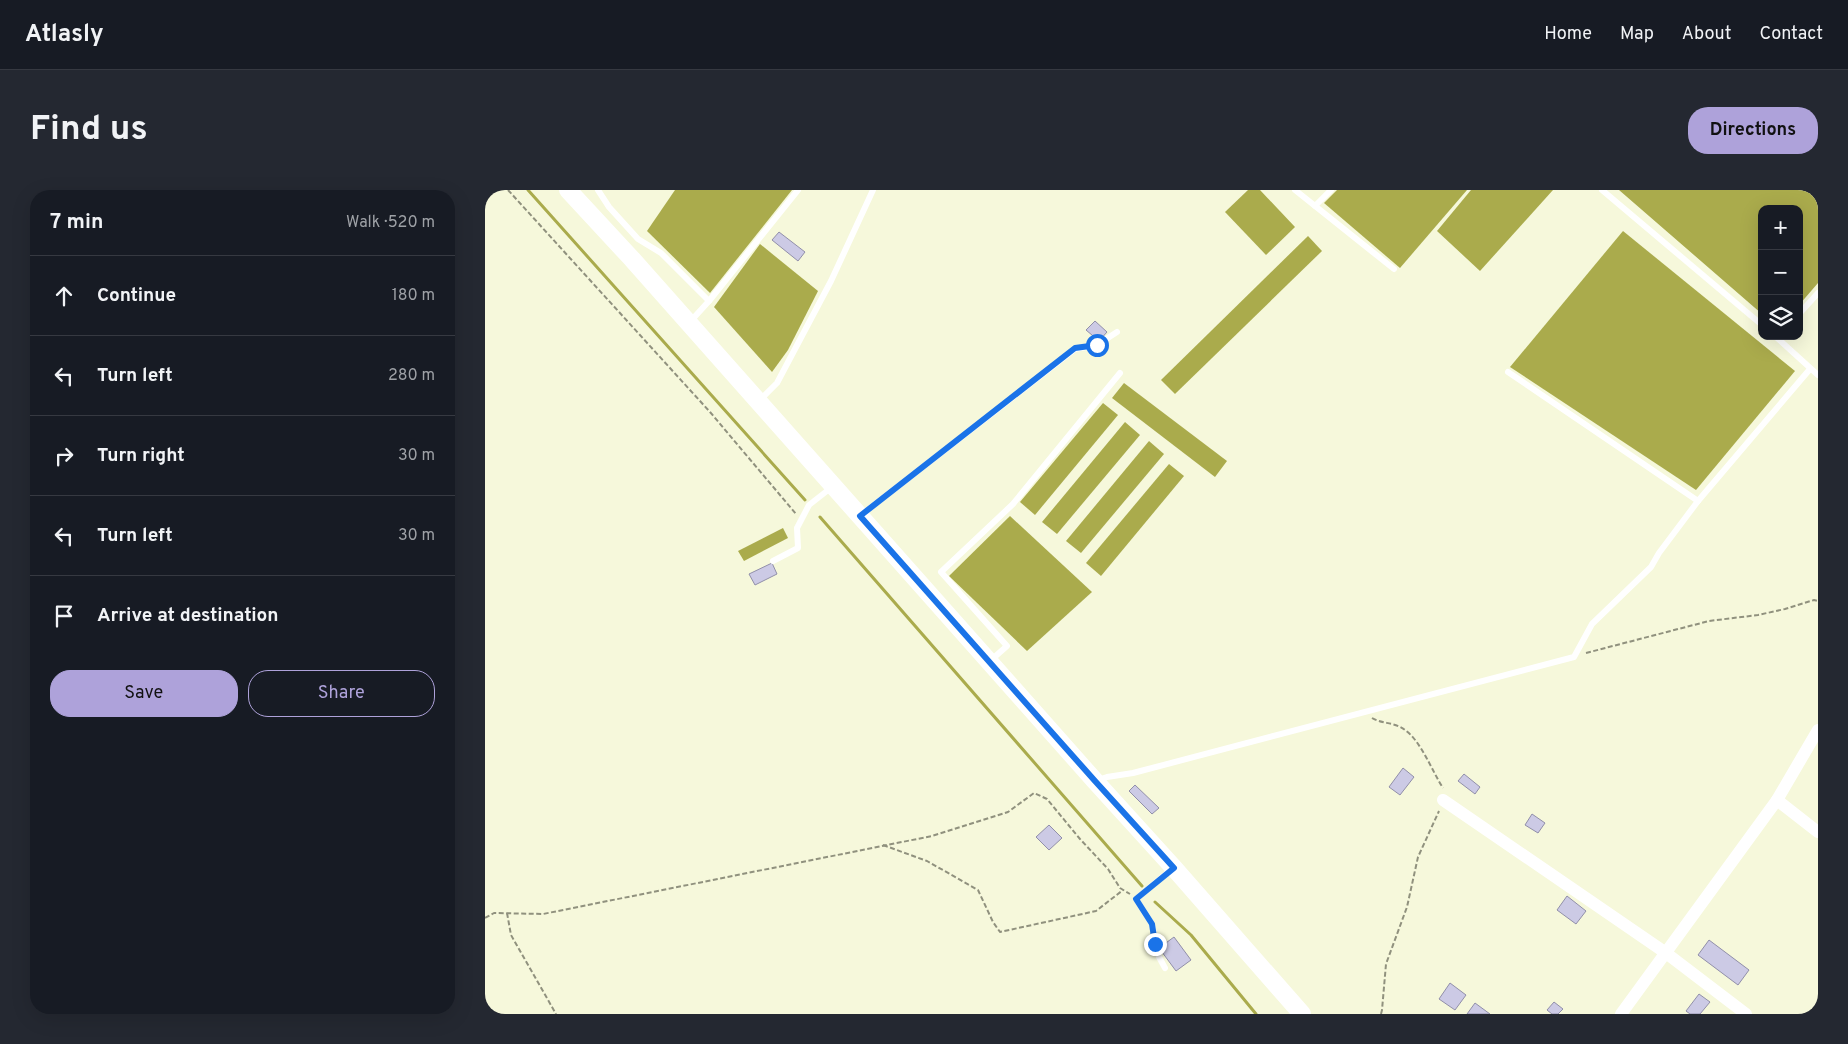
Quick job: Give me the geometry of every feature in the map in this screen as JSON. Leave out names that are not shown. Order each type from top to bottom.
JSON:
[{"type":"main road","points":[[568,190],[1174,868],[1302,1014]]},
{"type":"street","points":[[1621,1014],[1777,800],[1818,730]]},
{"type":"street","points":[[1443,800],[1666,953],[1746,1014]]},
{"type":"street","points":[[1777,800],[1818,832]]},
{"type":"lane","points":[[598,190],[609,207],[638,239],[661,253],[709,301]]},
{"type":"lane","points":[[689,324],[798,190]]},
{"type":"lane","points":[[758,402],[777,383],[831,281],[873,190]]},
{"type":"lane","points":[[1295,190],[1394,269]]},
{"type":"lane","points":[[1315,206],[1331,190]]},
{"type":"lane","points":[[1602,190],[1758,322]]},
{"type":"lane","points":[[1803,310],[1818,293]]},
{"type":"lane","points":[[860,516],[1075,348],[1097,345],[1117,332]]},
{"type":"lane","points":[[1781,340],[1818,375]]},
{"type":"lane","points":[[1095,781],[1133,773],[1327,720],[1365,712],[1426,694],[1574,657],[1592,624],[1651,567],[1659,553],[1698,501],[1810,369]]},
{"type":"lane","points":[[1508,372],[1698,501]]},
{"type":"lane","points":[[989,662],[1007,646],[941,572],[1013,504],[1120,374]]},
{"type":"lane","points":[[773,561],[798,548],[797,528],[801,519],[809,505],[833,486]]},
{"type":"lane","points":[[1165,968],[1159,957],[1152,924],[1136,899],[1174,868]]},
{"type":"path","points":[[508,190],[710,412],[801,519]]},
{"type":"path","points":[[1574,657],[1709,621],[1758,615],[1814,600],[1818,601]]},
{"type":"path","points":[[1365,712],[1375,720],[1396,724],[1406,730],[1421,749],[1444,788],[1443,800],[1418,857],[1407,907],[1386,964],[1381,1014]]},
{"type":"path","points":[[485,918],[494,913],[543,914],[932,836],[1008,812],[1034,793],[1047,799],[1123,890],[1136,899]]},
{"type":"path","points":[[883,845],[927,861],[978,890],[993,922],[1000,932],[1096,911],[1123,890]]},
{"type":"path","points":[[507,913],[511,935],[556,1014]]},
{"type":"shaded area","points":[[675,190],[792,190],[710,293],[647,231]]},
{"type":"shaded area","points":[[1248,190],[1260,190],[1295,227],[1266,255],[1225,212]]},
{"type":"shaded area","points":[[1337,190],[1467,190],[1400,268],[1324,203]]},
{"type":"shaded area","points":[[1471,190],[1553,190],[1480,271],[1437,231]]},
{"type":"shaded area","points":[[1619,190],[1818,190],[1818,283],[1803,300],[1803,205],[1758,205],[1758,311]]},
{"type":"shaded area","points":[[1623,231],[1795,371],[1696,490],[1510,367]]},
{"type":"shaded area","points":[[1308,236],[1322,251],[1175,394],[1161,380]]},
{"type":"shaded area","points":[[760,244],[818,291],[788,350],[772,372],[714,307]]},
{"type":"shaded area","points":[[1124,383],[1227,461],[1215,477],[1112,398]]},
{"type":"shaded area","points":[[1103,403],[1118,415],[1035,515],[1020,502]]},
{"type":"shaded area","points":[[1125,422],[1140,435],[1057,534],[1042,522]]},
{"type":"shaded area","points":[[1149,441],[1164,454],[1081,553],[1066,541]]},
{"type":"shaded area","points":[[1169,464],[1184,476],[1101,576],[1086,563]]},
{"type":"shaded area","points":[[1010,516],[1092,592],[1027,651],[949,576]]},
{"type":"shaded area","points":[[783,528],[788,538],[744,561],[738,551]]},
{"type":"building","points":[[779,232],[805,252],[798,261],[772,240]]},
{"type":"building","points":[[1095,321],[1107,332],[1099,341],[1086,330]]},
{"type":"building","points":[[772,563],[777,574],[755,585],[749,574]]},
{"type":"building","points":[[1403,768],[1414,777],[1400,795],[1389,787]]},
{"type":"building","points":[[1464,774],[1480,787],[1475,794],[1458,781]]},
{"type":"building","points":[[1135,785],[1159,808],[1152,814],[1129,791]]},
{"type":"building","points":[[1532,814],[1545,823],[1538,833],[1525,825]]},
{"type":"building","points":[[1049,825],[1062,838],[1049,850],[1036,837]]},
{"type":"building","points":[[1567,896],[1586,911],[1576,924],[1557,910]]},
{"type":"building","points":[[1174,937],[1191,960],[1176,971],[1159,948]]},
{"type":"building","points":[[1709,940],[1749,970],[1738,985],[1698,955]]},
{"type":"building","points":[[1450,983],[1466,995],[1455,1010],[1439,999]]},
{"type":"building","points":[[1699,994],[1710,1002],[1700,1014],[1690,1014],[1686,1011]]},
{"type":"building","points":[[1554,1002],[1563,1009],[1558,1014],[1552,1014],[1547,1010]]},
{"type":"building","points":[[1475,1003],[1490,1014],[1467,1014]]},
{"type":"waterway","points":[[528,190],[805,500]]},
{"type":"waterway","points":[[820,517],[1142,886]]},
{"type":"waterway","points":[[1155,902],[1191,935],[1256,1014]]},
{"type":"route","points":[[1097,345],[1075,348],[860,516],[1174,868],[1136,899],[1152,924],[1155,944]]}]
